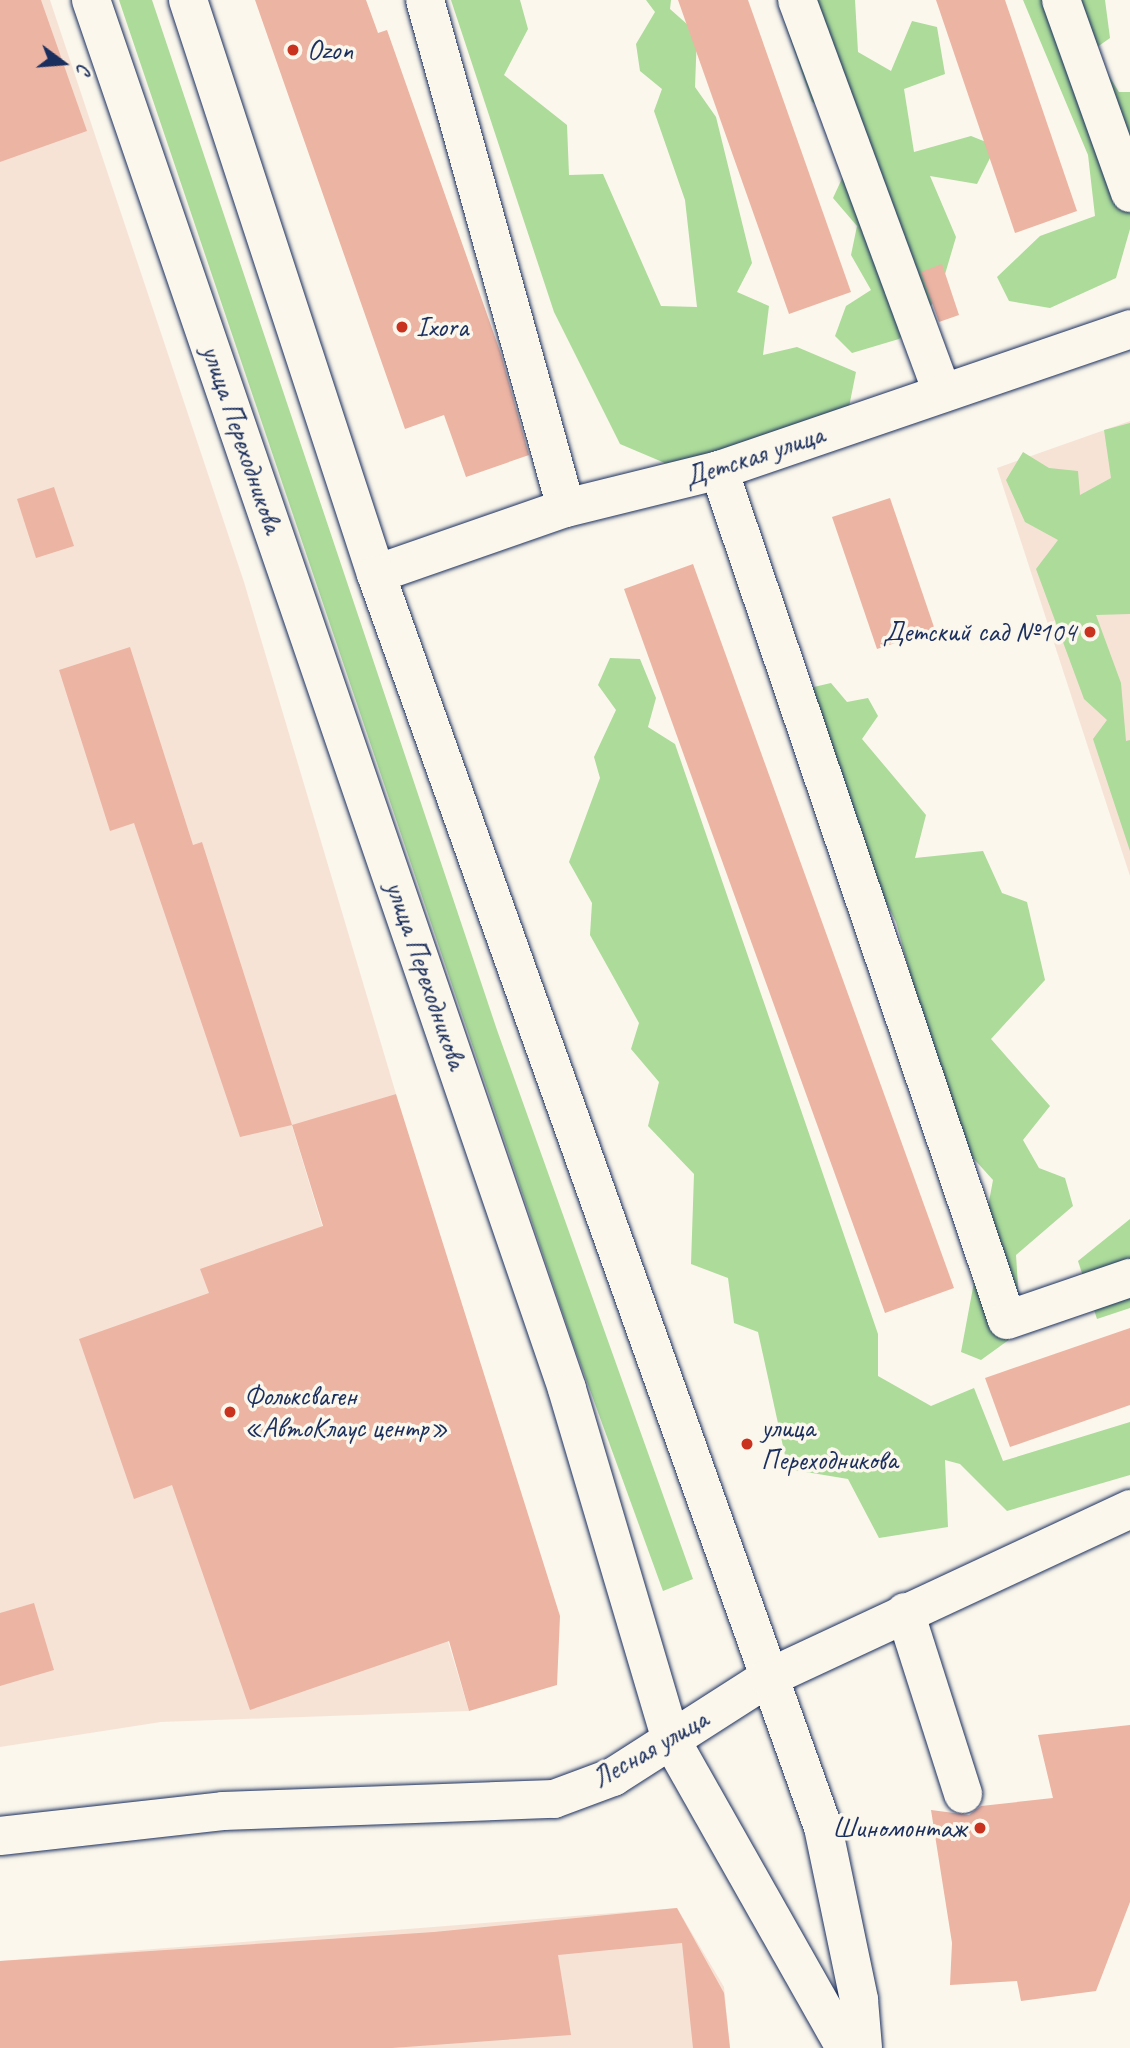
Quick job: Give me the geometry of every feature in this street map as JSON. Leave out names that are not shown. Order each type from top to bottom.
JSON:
[{"type":"main road","name":"улица Переходникова","points":[[91,0],[567,1389],[671,1740],[845,2048]]},
{"type":"main road","points":[[188,0],[376,574],[823,1827],[859,2000],[863,2048]]},
{"type":"main road","points":[[425,0],[566,508]]},
{"type":"main road","points":[[797,0],[942,393]]},
{"type":"main road","points":[[1061,0],[1126,168]]},
{"type":"main road","name":"Детская улица","points":[[376,574],[566,508],[719,470],[1130,329]]},
{"type":"main road","points":[[719,470],[1007,1320],[1130,1278]]},
{"type":"main road","name":"Лесная улица","points":[[0,1836],[223,1811],[554,1798],[613,1777],[768,1678],[1130,1509]]},
{"type":"main road","points":[[905,1612],[963,1794]]},
{"type":"shaded area","points":[[0,0],[50,0],[244,582],[396,1094],[292,1126],[469,1711],[161,1722],[0,1747]]},
{"type":"shaded area","name":"Детский сад №104","points":[[1130,421],[1130,876],[997,468]]},
{"type":"shaded area","points":[[677,1908],[724,1987],[730,2048],[0,2048],[0,1961]]},
{"type":"green space","points":[[119,0],[152,0],[497,1030],[693,1579],[663,1591],[574,1346]]},
{"type":"green space","points":[[451,0],[520,0],[528,29],[504,75],[567,125],[569,175],[603,174],[661,306],[697,307],[685,200],[654,111],[662,89],[640,71],[636,44],[655,12],[646,0],[671,0],[670,9],[697,33],[695,87],[716,117],[752,263],[737,292],[769,306],[763,355],[797,347],[856,372],[847,417],[679,469],[620,444],[554,312]]},
{"type":"green space","points":[[777,0],[855,0],[858,52],[891,71],[912,21],[937,27],[945,74],[904,89],[914,152],[971,136],[996,146],[977,184],[930,176],[956,237],[938,298],[899,339],[852,353],[835,336],[846,306],[871,290],[851,255],[857,226],[833,198],[864,131],[812,102]]},
{"type":"green space","points":[[1023,0],[1105,0],[1110,38],[1093,50],[1119,92],[1130,92],[1130,229],[1116,278],[1050,308],[1009,301],[997,277],[1040,236],[1095,216],[1088,155]]},
{"type":"green space","name":"Детский сад №104","points":[[1130,423],[1130,614],[1096,615],[1121,683],[1126,741],[1130,740],[1130,851],[1093,739],[1107,720],[1084,699],[1036,569],[1058,540],[1025,522],[1006,480],[1023,452],[1049,468],[1078,471],[1080,495],[1111,478],[1104,430]]},
{"type":"green space","points":[[610,658],[640,659],[656,698],[648,727],[675,744],[878,1334],[878,1376],[931,1406],[974,1388],[1003,1461],[1130,1422],[1130,1475],[1007,1511],[960,1464],[945,1460],[948,1527],[879,1538],[848,1479],[788,1469],[758,1332],[734,1323],[728,1278],[691,1264],[694,1174],[648,1126],[659,1082],[631,1049],[639,1023],[590,935],[592,903],[569,862],[600,778],[594,757],[616,710],[598,685]]},
{"type":"green space","points":[[831,683],[847,702],[868,698],[878,716],[862,739],[926,815],[915,858],[983,851],[1002,893],[1027,902],[1045,980],[991,1039],[1050,1106],[1023,1140],[1039,1168],[1065,1178],[1073,1206],[1016,1255],[1021,1331],[981,1360],[961,1352],[993,1180],[955,1138],[896,922],[846,823],[801,690]]},
{"type":"green space","points":[[1130,1219],[1130,1308],[1097,1319],[1078,1261]]},
{"type":"building","points":[[0,0],[41,0],[87,131],[0,162]]},
{"type":"building","points":[[255,0],[366,0],[378,33],[387,30],[501,354],[529,455],[466,477],[444,415],[405,429]]},
{"type":"building","points":[[678,0],[748,0],[851,292],[789,314]]},
{"type":"building","points":[[936,0],[1005,0],[1077,211],[1015,233]]},
{"type":"building","points":[[942,264],[959,315],[939,322],[921,272]]},
{"type":"building","points":[[54,487],[74,546],[36,558],[17,499]]},
{"type":"building","points":[[890,498],[935,630],[877,649],[832,517]]},
{"type":"building","points":[[693,564],[954,1288],[885,1313],[624,589]]},
{"type":"building","points":[[130,647],[193,845],[202,842],[292,1125],[240,1137],[134,823],[110,831],[59,670]]},
{"type":"building","points":[[396,1094],[560,1616],[557,1685],[469,1711],[449,1641],[250,1710],[172,1485],[134,1499],[79,1339],[209,1293],[200,1269],[323,1226],[292,1125]]},
{"type":"building","points":[[1130,1328],[1130,1405],[1010,1447],[985,1378]]},
{"type":"building","points":[[34,1603],[54,1670],[0,1686],[0,1613]]},
{"type":"building","points":[[1130,1725],[1130,1902],[1096,1991],[1021,2001],[1017,1981],[950,1985],[952,1943],[931,1810],[969,1815],[981,1806],[1053,1798],[1038,1735]]},
{"type":"building","points":[[677,1908],[724,1993],[730,2048],[693,2048],[682,1943],[558,1955],[571,2035],[392,2048],[0,2048],[0,1961],[434,1932]]},
{"type":"place","name":"Ozon","points":[[293,50]]},
{"type":"place","name":"Ixora","points":[[402,327]]},
{"type":"place","name":"Детский сад №104","points":[[1090,632]]},
{"type":"place","name":"Фольксваген «АвтоКлаус центр»","points":[[230,1412]]},
{"type":"place","name":"улица Переходникова","points":[[747,1444]]},
{"type":"place","name":"Шиномонтаж","points":[[980,1828]]}]
